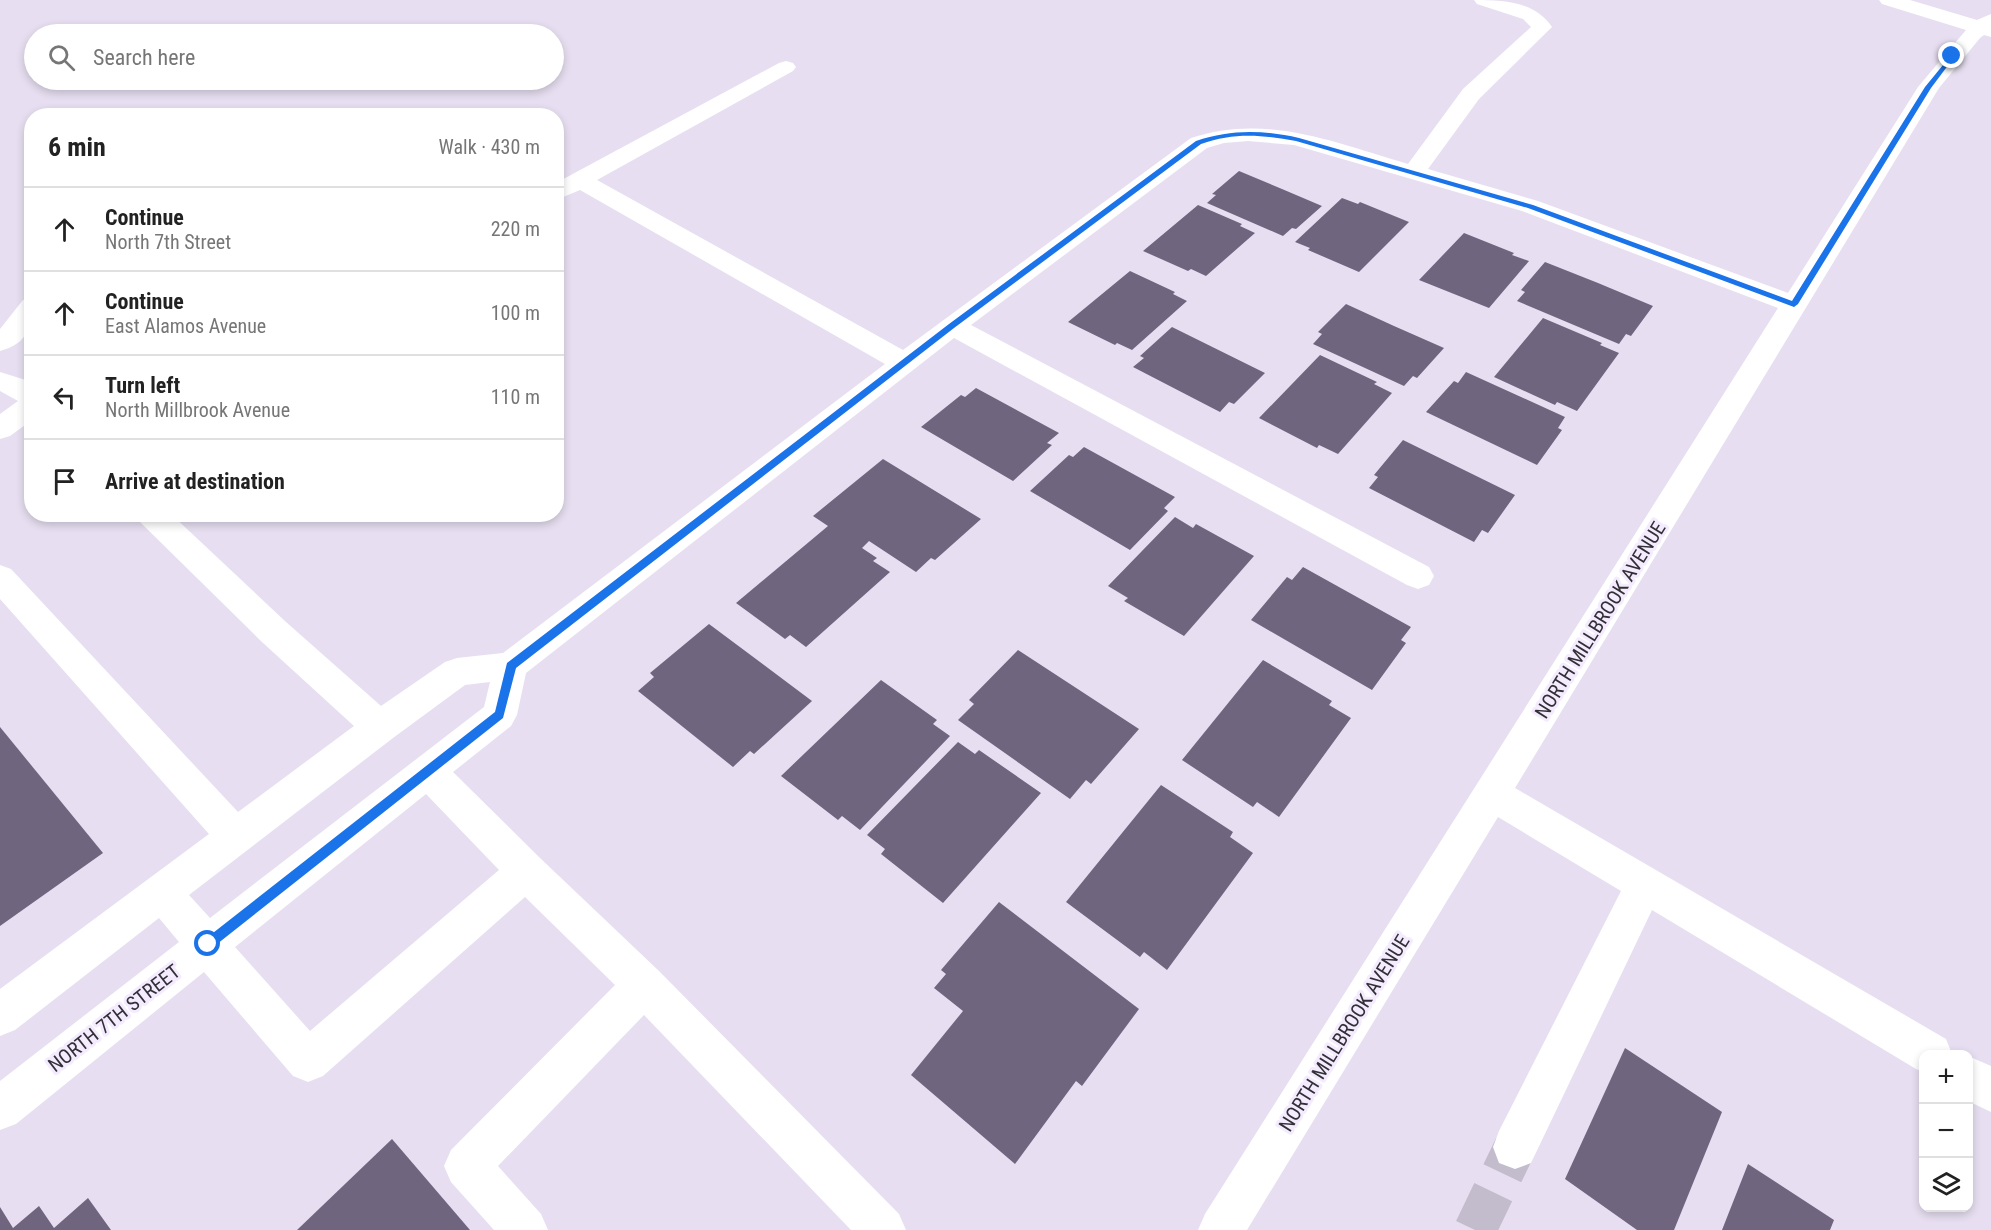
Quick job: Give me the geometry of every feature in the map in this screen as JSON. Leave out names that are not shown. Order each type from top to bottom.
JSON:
[{"type":"street","points":[[1413,173],[1471,94],[1542,27],[1530,15],[1484,0]]},
{"type":"street","points":[[1889,0],[1987,26]]},
{"type":"street","name":"NORTH MILLBROOK AVENUE","points":[[1221,1230],[1929,87],[1952,56],[1987,26]]},
{"type":"street","points":[[564,189],[786,68]]},
{"type":"street","points":[[0,1016],[380,727],[456,672],[511,666],[952,326],[1183,152],[1208,139],[1238,133],[1264,133],[1297,139],[1540,210],[1794,304]]},
{"type":"street","points":[[580,180],[905,363]]},
{"type":"street","points":[[0,342],[12,333],[24,317]]},
{"type":"street","points":[[952,326],[1418,576]]},
{"type":"street","points":[[0,381],[24,391]]},
{"type":"street","points":[[0,429],[24,411]]},
{"type":"street","points":[[159,522],[274,632],[380,727]]},
{"type":"street","points":[[0,578],[236,837]]},
{"type":"street","name":"NORTH 7TH STREET","points":[[0,1108],[499,715],[511,666]]},
{"type":"street","points":[[428,771],[526,871],[644,985],[883,1230]]},
{"type":"street","points":[[1492,794],[1924,1050]]},
{"type":"street","points":[[163,894],[308,1061],[526,871]]},
{"type":"street","points":[[1515,1147],[1645,884]]},
{"type":"street","points":[[525,1230],[467,1166],[644,985]]},
{"type":"street","points":[[1973,1080],[1991,1090]]},
{"type":"building","points":[[1239,171],[1322,206],[1296,229],[1292,228],[1283,236],[1207,203],[1216,195],[1212,194]]},
{"type":"building","points":[[1342,198],[1358,204],[1360,202],[1409,222],[1359,272],[1295,242]]},
{"type":"building","points":[[1198,205],[1242,224],[1240,226],[1255,233],[1206,276],[1191,269],[1188,271],[1143,251]]},
{"type":"building","points":[[1464,233],[1529,261],[1489,308],[1419,280]]},
{"type":"building","points":[[1545,262],[1653,306],[1631,336],[1626,334],[1619,344],[1517,301],[1525,292],[1521,290]]},
{"type":"building","points":[[1130,271],[1175,292],[1173,294],[1187,301],[1132,350],[1117,343],[1115,345],[1068,322]]},
{"type":"building","points":[[1346,304],[1444,348],[1417,378],[1413,376],[1404,386],[1313,344],[1322,334],[1318,332]]},
{"type":"building","points":[[1543,318],[1602,343],[1600,345],[1619,353],[1577,411],[1557,402],[1555,405],[1494,377]]},
{"type":"building","points":[[1172,327],[1265,373],[1234,404],[1229,402],[1220,412],[1133,367],[1144,358],[1140,356]]},
{"type":"building","points":[[1320,355],[1377,382],[1374,384],[1392,393],[1338,454],[1319,445],[1317,448],[1259,418]]},
{"type":"building","points":[[1466,372],[1565,417],[1558,428],[1562,430],[1537,465],[1426,412],[1454,381],[1458,383]]},
{"type":"building","points":[[976,388],[1059,433],[1047,443],[1052,445],[1013,481],[921,427],[961,395],[965,397]]},
{"type":"building","points":[[1403,440],[1515,495],[1488,533],[1482,530],[1474,542],[1369,488],[1378,477],[1374,475]]},
{"type":"building","points":[[1084,447],[1175,497],[1164,508],[1168,511],[1130,550],[1030,491],[1069,455],[1073,457]]},
{"type":"building","points":[[883,459],[981,519],[935,560],[931,558],[916,572],[869,541],[862,548],[877,558],[873,561],[890,572],[806,647],[790,635],[785,639],[736,603],[828,526],[813,516]]},
{"type":"building","points":[[1175,517],[1193,528],[1196,524],[1254,556],[1184,636],[1124,601],[1128,598],[1108,586]]},
{"type":"building","points":[[1303,567],[1411,627],[1401,640],[1406,643],[1372,690],[1251,620],[1287,577],[1292,580]]},
{"type":"building","points":[[709,624],[812,701],[754,754],[750,751],[733,767],[638,691],[654,677],[650,673]]},
{"type":"building","points":[[1018,650],[1139,729],[1091,784],[1086,780],[1070,799],[958,720],[974,704],[969,700]]},
{"type":"building","points":[[1263,660],[1332,701],[1329,705],[1351,718],[1279,817],[1257,802],[1253,807],[1182,760]]},
{"type":"building","points":[[881,680],[937,720],[933,724],[950,736],[860,830],[842,816],[838,820],[781,776]]},
{"type":"building","points":[[0,727],[103,853],[0,926]]},
{"type":"building","points":[[958,742],[975,754],[979,750],[1041,793],[943,903],[881,854],[885,849],[867,835]]},
{"type":"building","points":[[1161,785],[1233,832],[1230,837],[1253,853],[1167,970],[1144,952],[1140,957],[1066,902]]},
{"type":"building","points":[[999,902],[1139,1009],[1082,1086],[1076,1081],[1015,1164],[911,1075],[963,1011],[934,988],[946,974],[941,970]]},
{"type":"building","points":[[1625,1048],[1722,1112],[1674,1230],[1637,1230],[1565,1179]]},
{"type":"building","points":[[392,1139],[470,1230],[297,1230]]},
{"type":"building","points":[[1748,1164],[1834,1220],[1830,1230],[1722,1230]]},
{"type":"building","points":[[88,1198],[111,1230],[0,1230],[0,1207],[13,1228],[39,1206],[54,1228]]},
{"type":"tunnel","points":[[1475,1230],[1515,1147]]},
{"type":"route","points":[[208,944],[499,715],[511,666],[952,326],[1183,152],[1199,143],[1218,136],[1238,133],[1264,133],[1297,139],[1530,206],[1794,304],[1929,87],[1952,56]]}]
